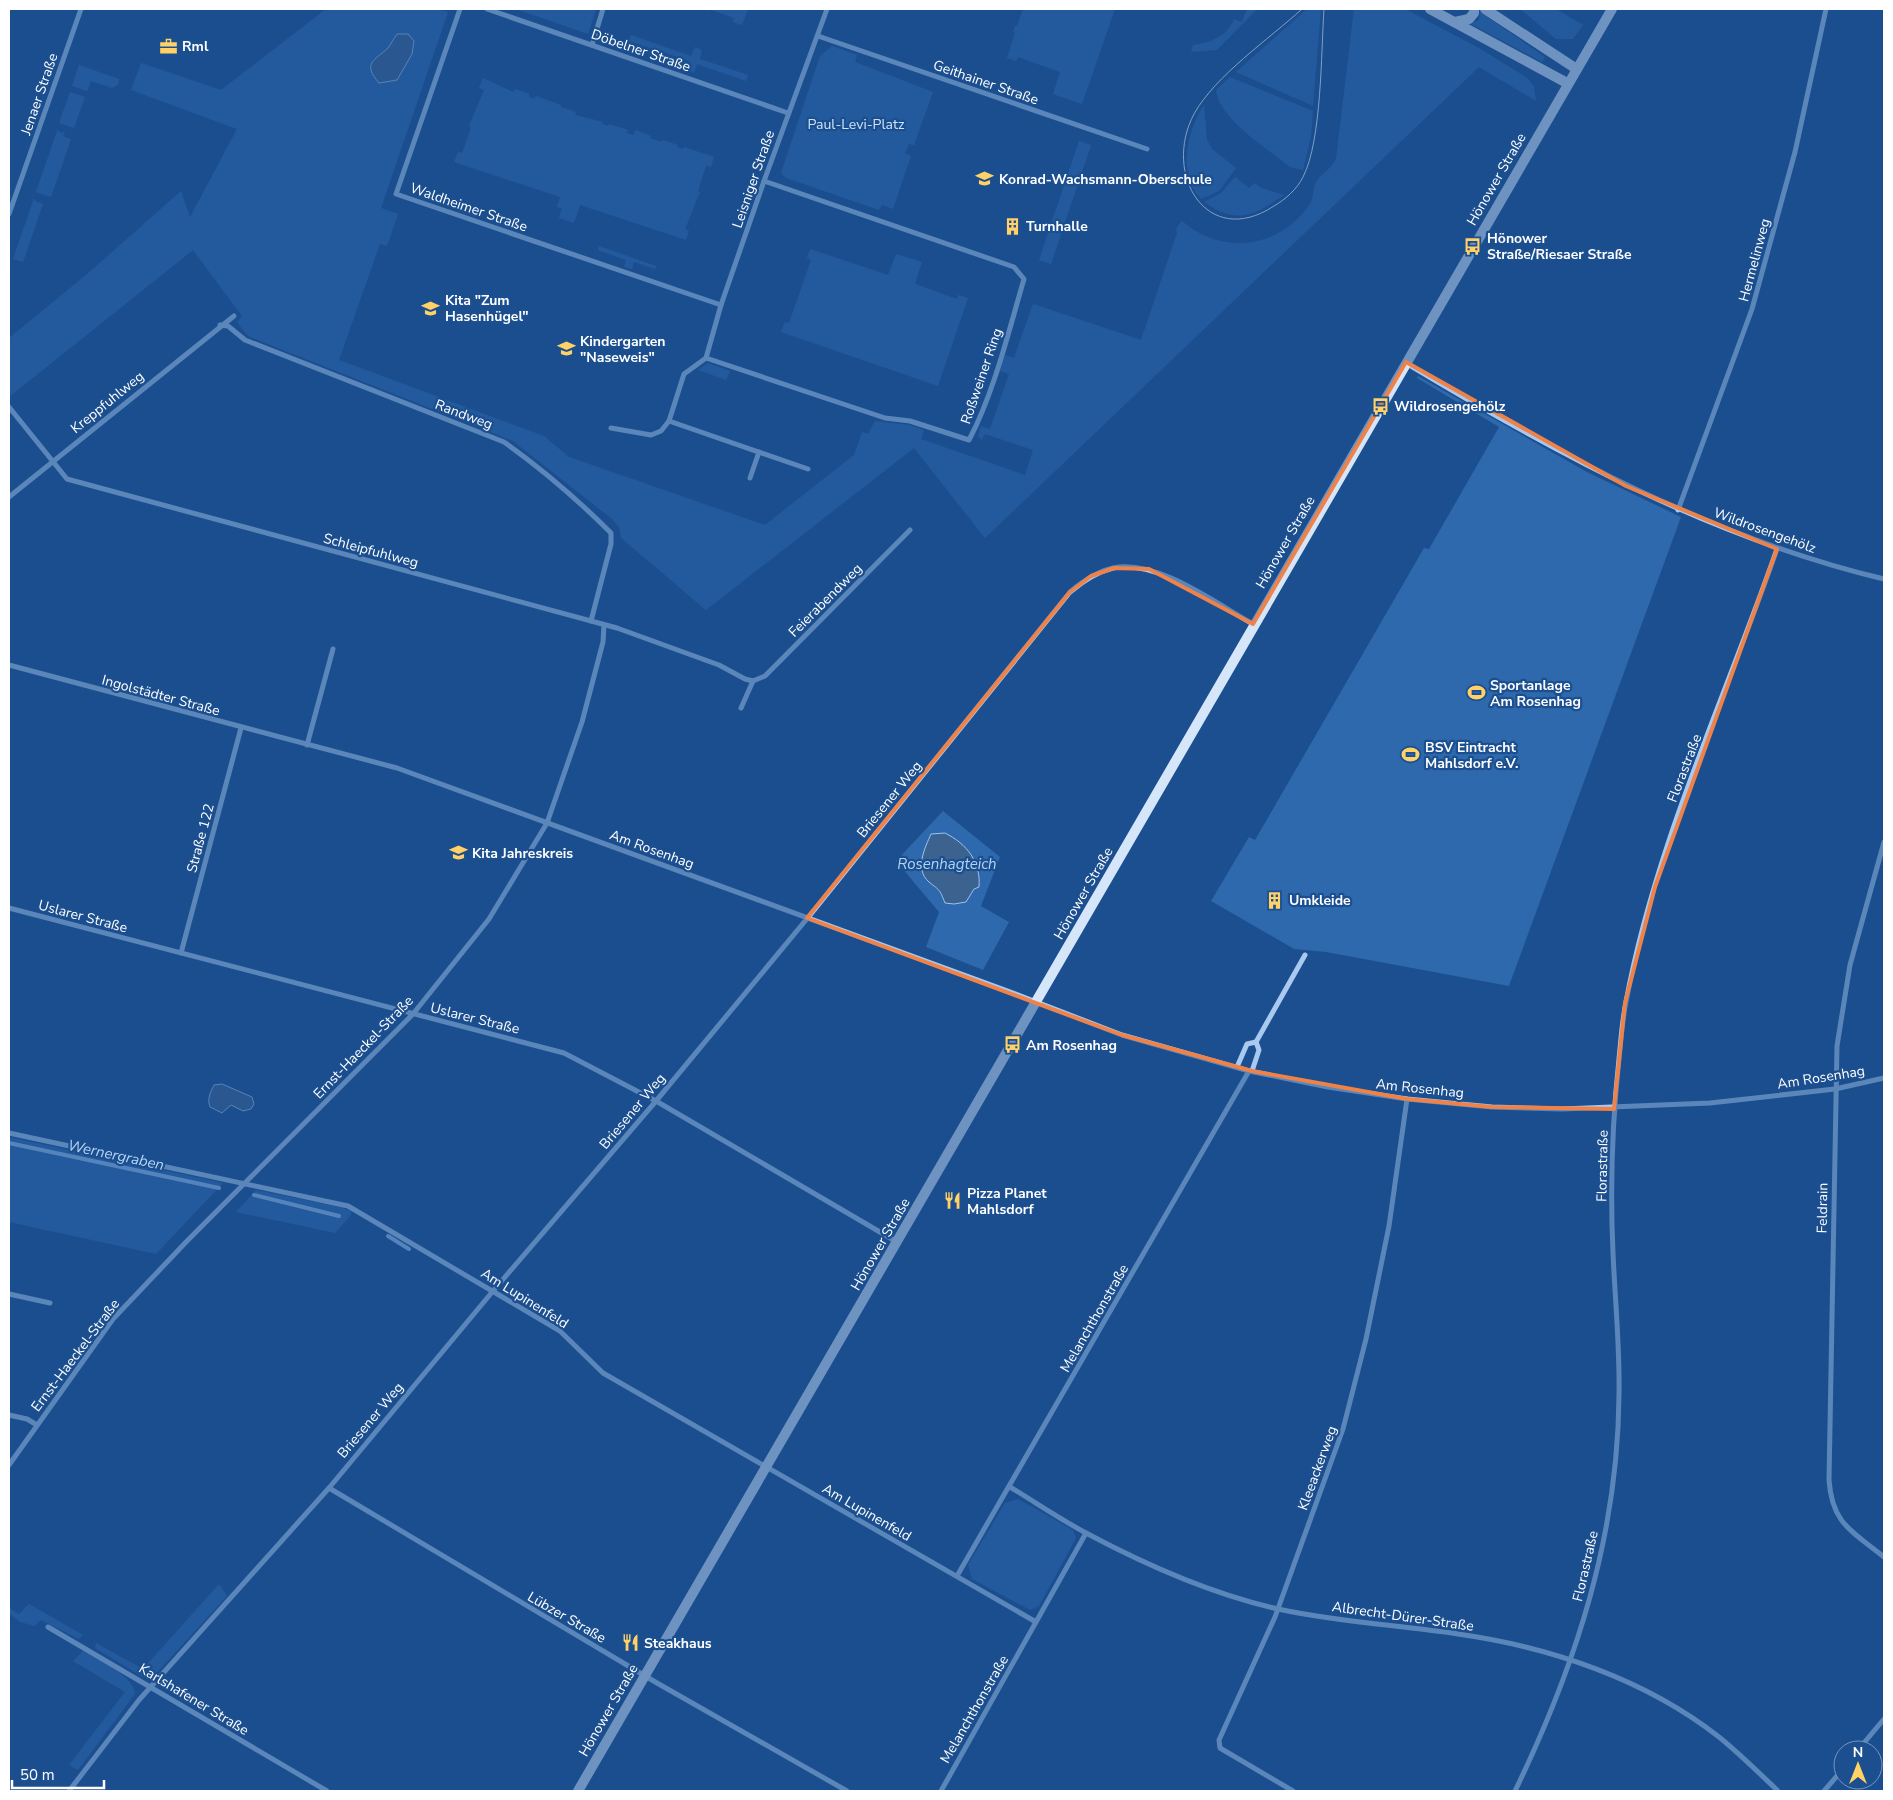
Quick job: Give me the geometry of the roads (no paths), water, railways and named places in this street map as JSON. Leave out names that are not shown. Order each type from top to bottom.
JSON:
[{"type":"main road","points":[[1430,9],[1567,83]]},
{"type":"main road","points":[[1455,22],[1469,18],[1474,13],[1474,9]]},
{"type":"main road","points":[[1485,9],[1575,68]]},
{"type":"main road","name":"Hönower Straße","points":[[578,1791],[1036,1003],[1575,68],[1612,9]]},
{"type":"street","name":"Jenaer Straße","points":[[9,214],[81,9]]},
{"type":"street","name":"Waldheimer Straße","points":[[460,9],[396,194],[721,306]]},
{"type":"street","name":"Döbelner Straße","points":[[487,9],[788,113]]},
{"type":"street","points":[[592,45],[603,9]]},
{"type":"street","name":"Leisniger Straße","points":[[706,358],[721,306],[764,181],[827,9]]},
{"type":"street","name":"Hermelinweg","points":[[1678,510],[1752,309],[1795,152],[1826,9]]},
{"type":"street","name":"Geithainer Straße","points":[[818,36],[1147,149]]},
{"type":"street","name":"Roßweiner Ring","points":[[706,358],[877,415],[910,421],[969,440],[976,426],[1003,349],[1024,279],[1014,266],[764,181]]},
{"type":"street","points":[[220,325],[234,316]]},
{"type":"street","name":"Kreppfuhlweg","points":[[9,497],[52,460],[220,325]]},
{"type":"street","name":"Randweg","points":[[220,325],[228,326],[245,340],[254,344],[504,442],[520,453],[593,515],[611,533],[611,544],[590,621]]},
{"type":"street","points":[[611,428],[651,435],[662,431],[669,421],[684,374],[706,358]]},
{"type":"street","name":"Wildrosengehölz","points":[[1406,362],[1579,462],[1678,510],[1777,549],[1884,579]]},
{"type":"street","name":"Schleipfuhlweg","points":[[9,407],[67,479],[604,625],[668,645],[753,681]]},
{"type":"street","points":[[669,421],[808,468]]},
{"type":"street","points":[[750,478],[759,452]]},
{"type":"street","name":"Feierabendweg","points":[[753,681],[765,676],[910,530]]},
{"type":"street","name":"Florastraße","points":[[1515,1791],[1543,1734],[1572,1659],[1599,1571],[1617,1434],[1619,1395],[1612,1163],[1614,1109],[1625,1003],[1655,887],[1678,814],[1777,549]]},
{"type":"street","name":"Briesener Weg","points":[[69,1791],[139,1700],[151,1689],[329,1488],[493,1291],[656,1102],[1070,592],[1091,576],[1114,568],[1149,569],[1175,581],[1253,624]]},
{"type":"street","name":"Ernst-Haeckel-Straße","points":[[9,1465],[113,1318],[413,1014],[489,919],[546,823],[582,722],[603,642],[604,625]]},
{"type":"street","points":[[307,745],[333,649]]},
{"type":"street","name":"Ingolstädter Straße","points":[[9,665],[240,728],[397,768],[546,823]]},
{"type":"street","points":[[740,708],[753,681]]},
{"type":"street","name":"Straße 122","points":[[181,953],[240,728]]},
{"type":"street","name":"Am Rosenhag","points":[[546,823],[1122,1035],[1251,1071],[1328,1088],[1407,1099],[1492,1107],[1614,1109],[1710,1103],[1835,1089],[1884,1078]]},
{"type":"street","name":"Feldrain","points":[[1884,842],[1850,965],[1837,1046],[1830,1501],[1840,1521],[1884,1557]]},
{"type":"street","name":"Uslarer Straße","points":[[9,908],[564,1053],[656,1102],[897,1242]]},
{"type":"street","name":"Melanchthonstraße","points":[[1237,1067],[1248,1044],[1256,1042],[1305,955]]},
{"type":"street","name":"Melanchthonstraße","points":[[957,1576],[1251,1071],[1259,1050],[1256,1042]]},
{"type":"street","name":"Kleeackerweg","points":[[1292,1791],[1220,1748],[1219,1740],[1278,1609],[1343,1429],[1366,1339],[1389,1226],[1407,1099]]},
{"type":"street","name":"Am Lupinenfeld","points":[[9,1133],[348,1206],[560,1331],[603,1373],[1036,1622]]},
{"type":"street","points":[[9,1294],[50,1303]]},
{"type":"street","name":"Ernst-Haeckel-Straße","points":[[9,1415],[37,1425]]},
{"type":"street","name":"Albrecht-Dürer-Straße","points":[[1010,1487],[1086,1533],[1195,1584],[1278,1609],[1332,1619],[1459,1634],[1515,1644],[1572,1659],[1669,1704],[1718,1737],[1778,1791]]},
{"type":"street","name":"Lübzer Straße","points":[[329,1488],[644,1676],[847,1791]]},
{"type":"street","name":"Melanchthonstraße","points":[[940,1791],[1086,1533]]},
{"type":"street","name":"Karlshafener Straße","points":[[48,1627],[328,1791]]},
{"type":"street","points":[[1866,1740],[1884,1719]]},
{"type":"street","points":[[1824,1791],[1833,1781]]},
{"type":"water","points":[[397,34],[408,34],[414,41],[412,54],[397,80],[379,83],[371,71],[372,63],[388,48]]},
{"type":"water","name":"Rosenhagteich","points":[[945,833],[966,848],[978,870],[979,887],[974,889],[966,902],[945,903],[939,890],[929,882],[922,871],[922,858],[931,834]]},
{"type":"water","points":[[222,1084],[252,1097],[254,1104],[251,1109],[243,1111],[231,1105],[222,1113],[210,1107],[210,1093],[214,1085]]},
{"type":"waterway","name":"Wernergraben","points":[[9,1143],[219,1188]]},
{"type":"waterway","name":"Wernergraben","points":[[254,1195],[339,1216]]},
{"type":"waterway","name":"Wernergraben","points":[[388,1236],[409,1249]]},
{"type":"tram line","points":[[1302,9],[1229,72],[1203,100],[1194,114],[1186,137],[1184,160],[1188,181],[1197,199],[1211,212],[1229,219],[1250,217],[1283,200],[1301,181],[1309,161],[1317,119],[1324,9]]},
{"type":"place","name":"Rml","points":[[168,46]]},
{"type":"place","name":"Konrad-Wachsmann-Oberschule","points":[[985,179]]},
{"type":"place","name":"Turnhalle","points":[[1012,226]]},
{"type":"place","name":"Hönower Straße/Riesaer Straße","points":[[1473,246]]},
{"type":"place","name":"Kita \"Zum Hasenhügel\"","points":[[431,308]]},
{"type":"place","name":"Kindergarten \"Naseweis\"","points":[[566,349]]},
{"type":"place","name":"Wildrosengehölz","points":[[1380,406]]},
{"type":"place","name":"Sportanlage Am Rosenhag","points":[[1476,693]]},
{"type":"place","name":"BSV Eintracht Mahlsdorf e.V.","points":[[1411,755]]},
{"type":"place","name":"Kita Jahreskreis","points":[[458,853]]},
{"type":"place","name":"Umkleide","points":[[1275,900]]},
{"type":"place","name":"Am Rosenhag","points":[[1012,1045]]},
{"type":"place","name":"Pizza Planet Mahlsdorf","points":[[953,1201]]},
{"type":"place","name":"Steakhaus","points":[[630,1643]]},
{"type":"park label","name":"Paul-Levi-Platz","points":[[856,124]]}]
